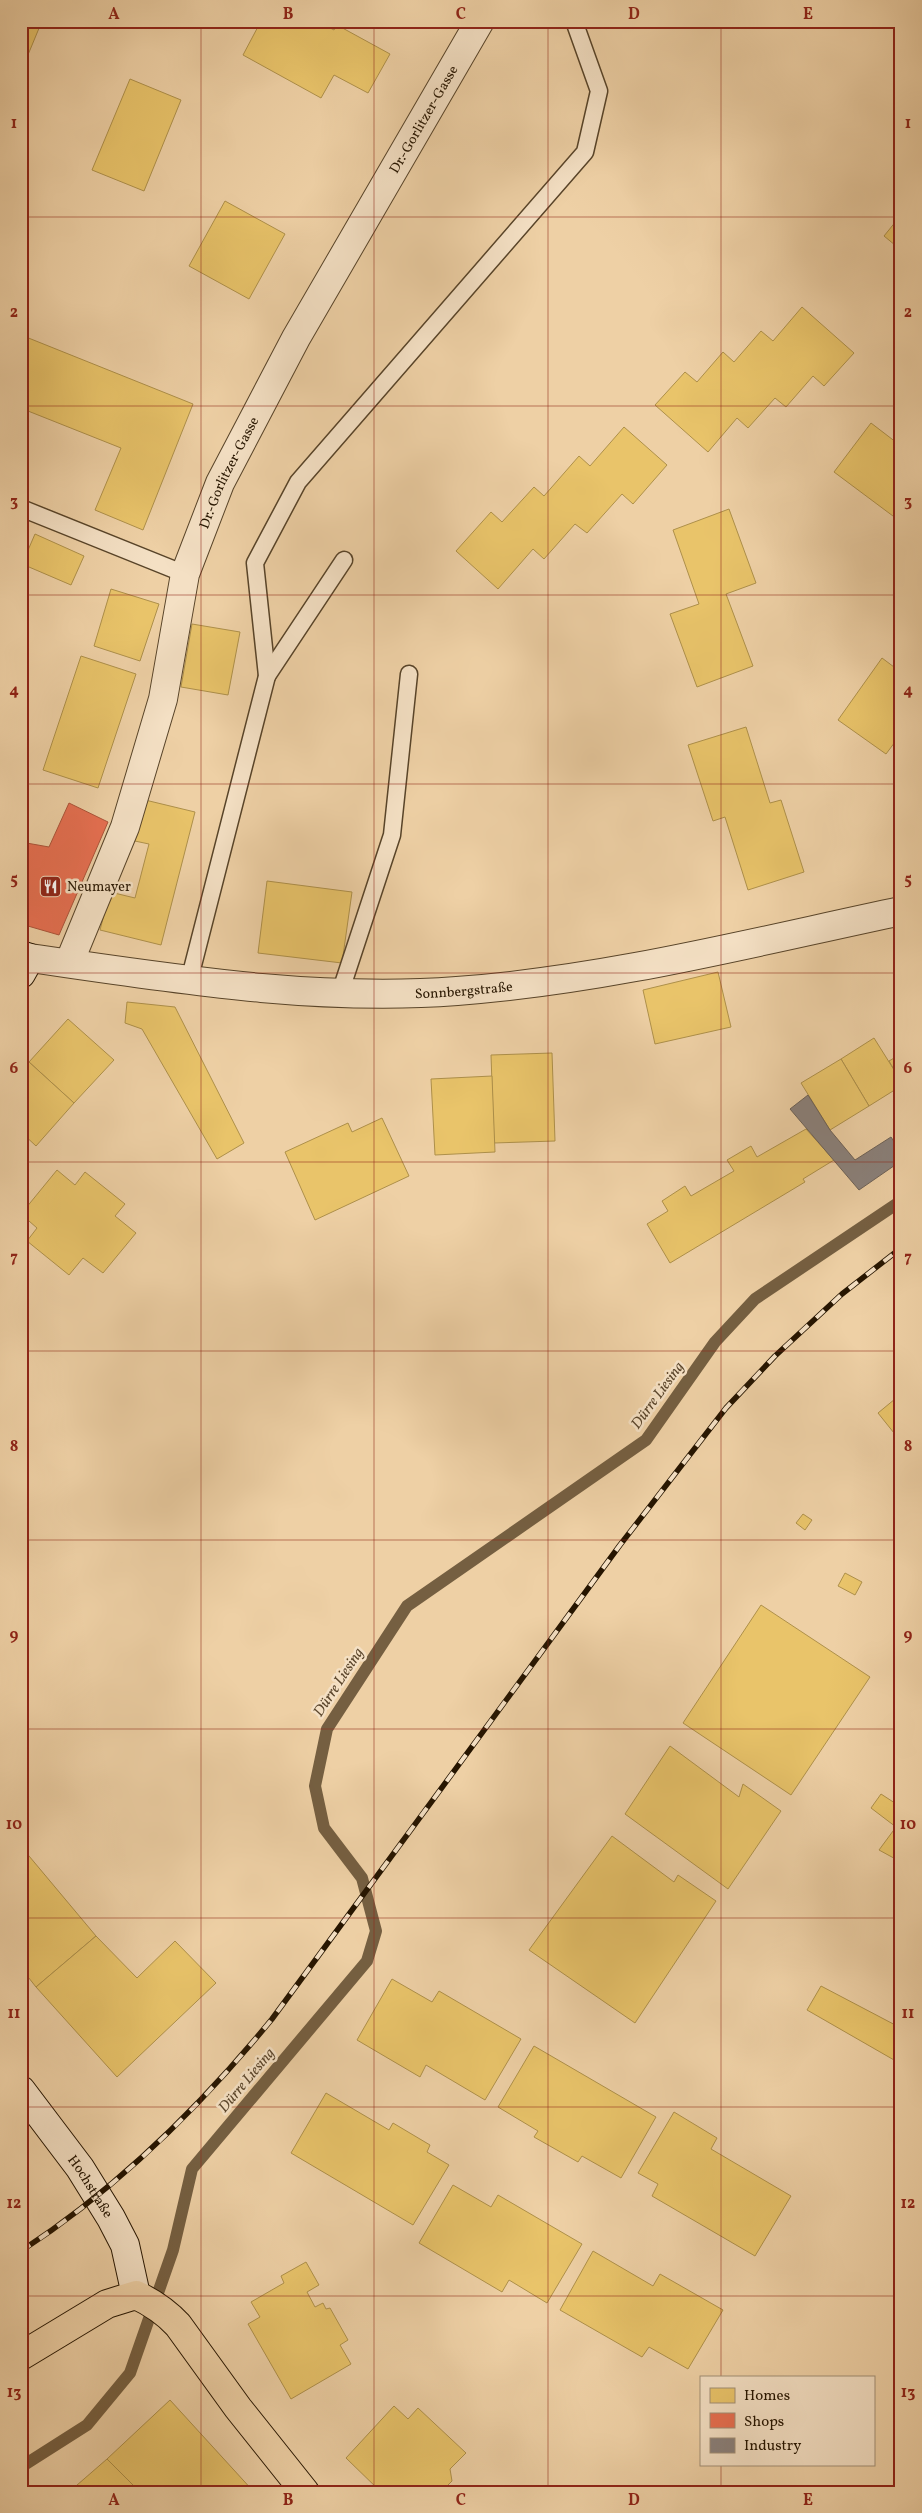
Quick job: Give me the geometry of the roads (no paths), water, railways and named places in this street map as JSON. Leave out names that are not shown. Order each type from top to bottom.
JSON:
[{"type":"main road","points":[[21,2356],[107,2304],[136,2295],[169,2315],[192,2342],[238,2408],[305,2492]]},
{"type":"street","name":"Dr.-Gorlitzer-Gasse","points":[[70,963],[133,800],[163,699],[185,574],[220,483],[296,338],[480,21]]},
{"type":"street","name":"Sonnbergstraße","points":[[24,962],[70,963],[189,981],[340,993],[456,991],[598,974],[901,912]]},
{"type":"street","name":"Hochstraße","points":[[21,2090],[80,2168],[111,2218],[124,2245],[136,2295]]},
{"type":"lane","points":[[267,676],[255,563],[298,482],[585,152],[599,91],[574,21]]},
{"type":"lane","points":[[21,508],[185,574]]},
{"type":"lane","points":[[189,981],[267,676],[344,560]]},
{"type":"lane","points":[[340,993],[392,836],[409,674]]},
{"type":"waterway","name":"Dürre Liesing","points":[[21,2467],[87,2425],[130,2373],[173,2250],[192,2169],[367,1961],[376,1931],[362,1878],[324,1828],[315,1786],[327,1729],[407,1606],[646,1440],[715,1342],[755,1299],[901,1201]]},
{"type":"railway","points":[[21,2251],[57,2227],[124,2173],[156,2145],[216,2084],[272,2019],[620,1545],[726,1408],[775,1356],[842,1294],[901,1248]]},
{"type":"place","name":"Neumayer","points":[[51,886]]}]
